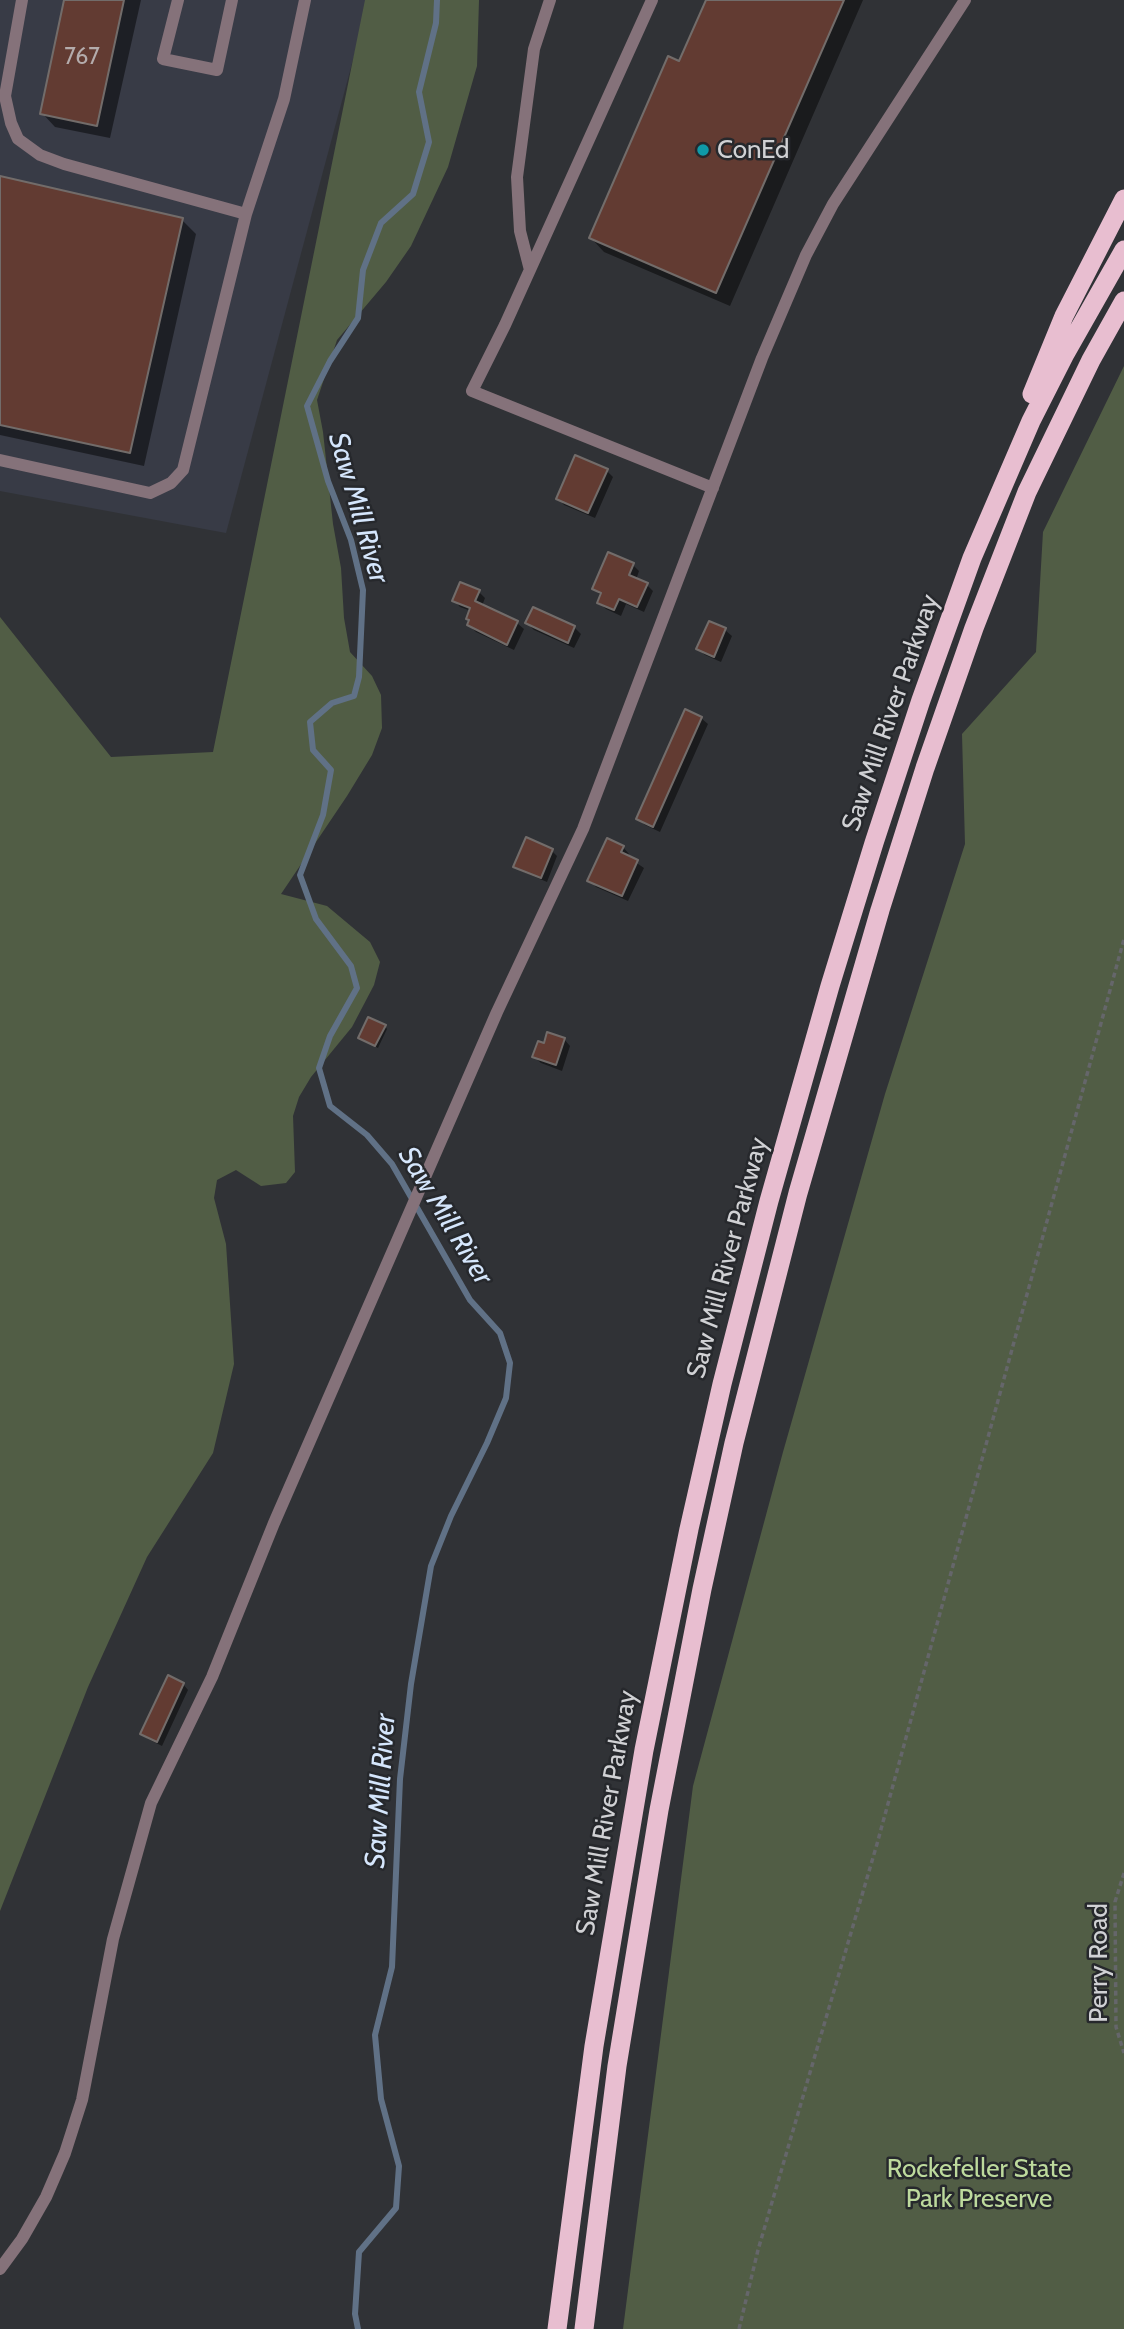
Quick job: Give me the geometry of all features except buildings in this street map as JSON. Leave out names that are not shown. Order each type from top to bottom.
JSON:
[{"type":"highway","points":[[1000,490],[1047,355],[1124,199]]},
{"type":"highway","name":"Saw Mill River Parkway","points":[[557,2329],[594,2046],[630,1824],[673,1603],[722,1384],[788,1130],[870,855],[946,630],[1000,490],[1065,354],[1124,250]]},
{"type":"highway","name":"Saw Mill River Parkway","points":[[584,2329],[617,2066],[661,1797],[729,1468],[798,1193],[880,910],[925,768],[974,628],[1032,480],[1091,360],[1124,301]]},
{"type":"lane","points":[[22,0],[5,96],[18,139],[40,155],[64,164],[246,214]]},
{"type":"lane","points":[[178,0],[163,59],[217,70],[232,0]]},
{"type":"lane","points":[[0,460],[150,493],[171,483],[183,470],[246,214],[284,99],[305,0]]},
{"type":"lane","points":[[530,270],[520,231],[517,177],[534,50],[550,0]]},
{"type":"lane","points":[[652,0],[472,391],[713,488]]},
{"type":"lane","points":[[0,2269],[22,2239],[46,2197],[65,2153],[82,2100],[113,1939],[151,1803],[212,1677],[274,1523],[497,1012],[583,829],[762,358],[806,255],[833,204],[965,0]]},
{"type":"path","points":[[739,2329],[758,2250],[881,1831],[1124,939]]},
{"type":"path","name":"Perry Road","points":[[1124,1873],[1115,1902],[1116,2027],[1124,2053]]},
{"type":"shaded area","points":[[0,0],[369,0],[226,533],[0,491]]},
{"type":"green space","points":[[365,0],[479,0],[477,66],[448,167],[411,246],[386,282],[337,340],[317,400],[350,652],[372,676],[381,695],[382,728],[372,755],[281,894],[327,906],[370,942],[380,962],[374,985],[352,1027],[311,1077],[299,1097],[293,1116],[295,1172],[286,1183],[261,1186],[236,1170],[217,1180],[214,1198],[226,1244],[234,1364],[213,1453],[147,1557],[88,1687],[0,1911],[0,617],[111,757],[213,752]]},
{"type":"green space","name":"Rockefeller State Park Preserve","points":[[1124,366],[1124,2329],[623,2329],[693,1786],[783,1452],[885,1094],[965,844],[962,734],[1036,652],[1043,532]]},
{"type":"waterway","name":"Saw Mill River","points":[[358,2329],[355,2314],[359,2252],[396,2208],[399,2166],[381,2099],[375,2035],[392,1967],[400,1779],[411,1684],[431,1566],[451,1516],[506,1398],[510,1363],[500,1333],[470,1300],[392,1164],[367,1135],[330,1106],[319,1068],[330,1036],[357,988],[351,966],[316,919],[300,875],[323,815],[331,770],[313,750],[310,722],[332,703],[354,696],[359,677],[363,590],[351,540],[328,481],[307,406],[330,361],[358,318],[363,270],[381,223],[413,194],[429,142],[419,92],[436,23],[437,0]]},
{"type":"place","name":"ConEd","points":[[703,150]]}]
